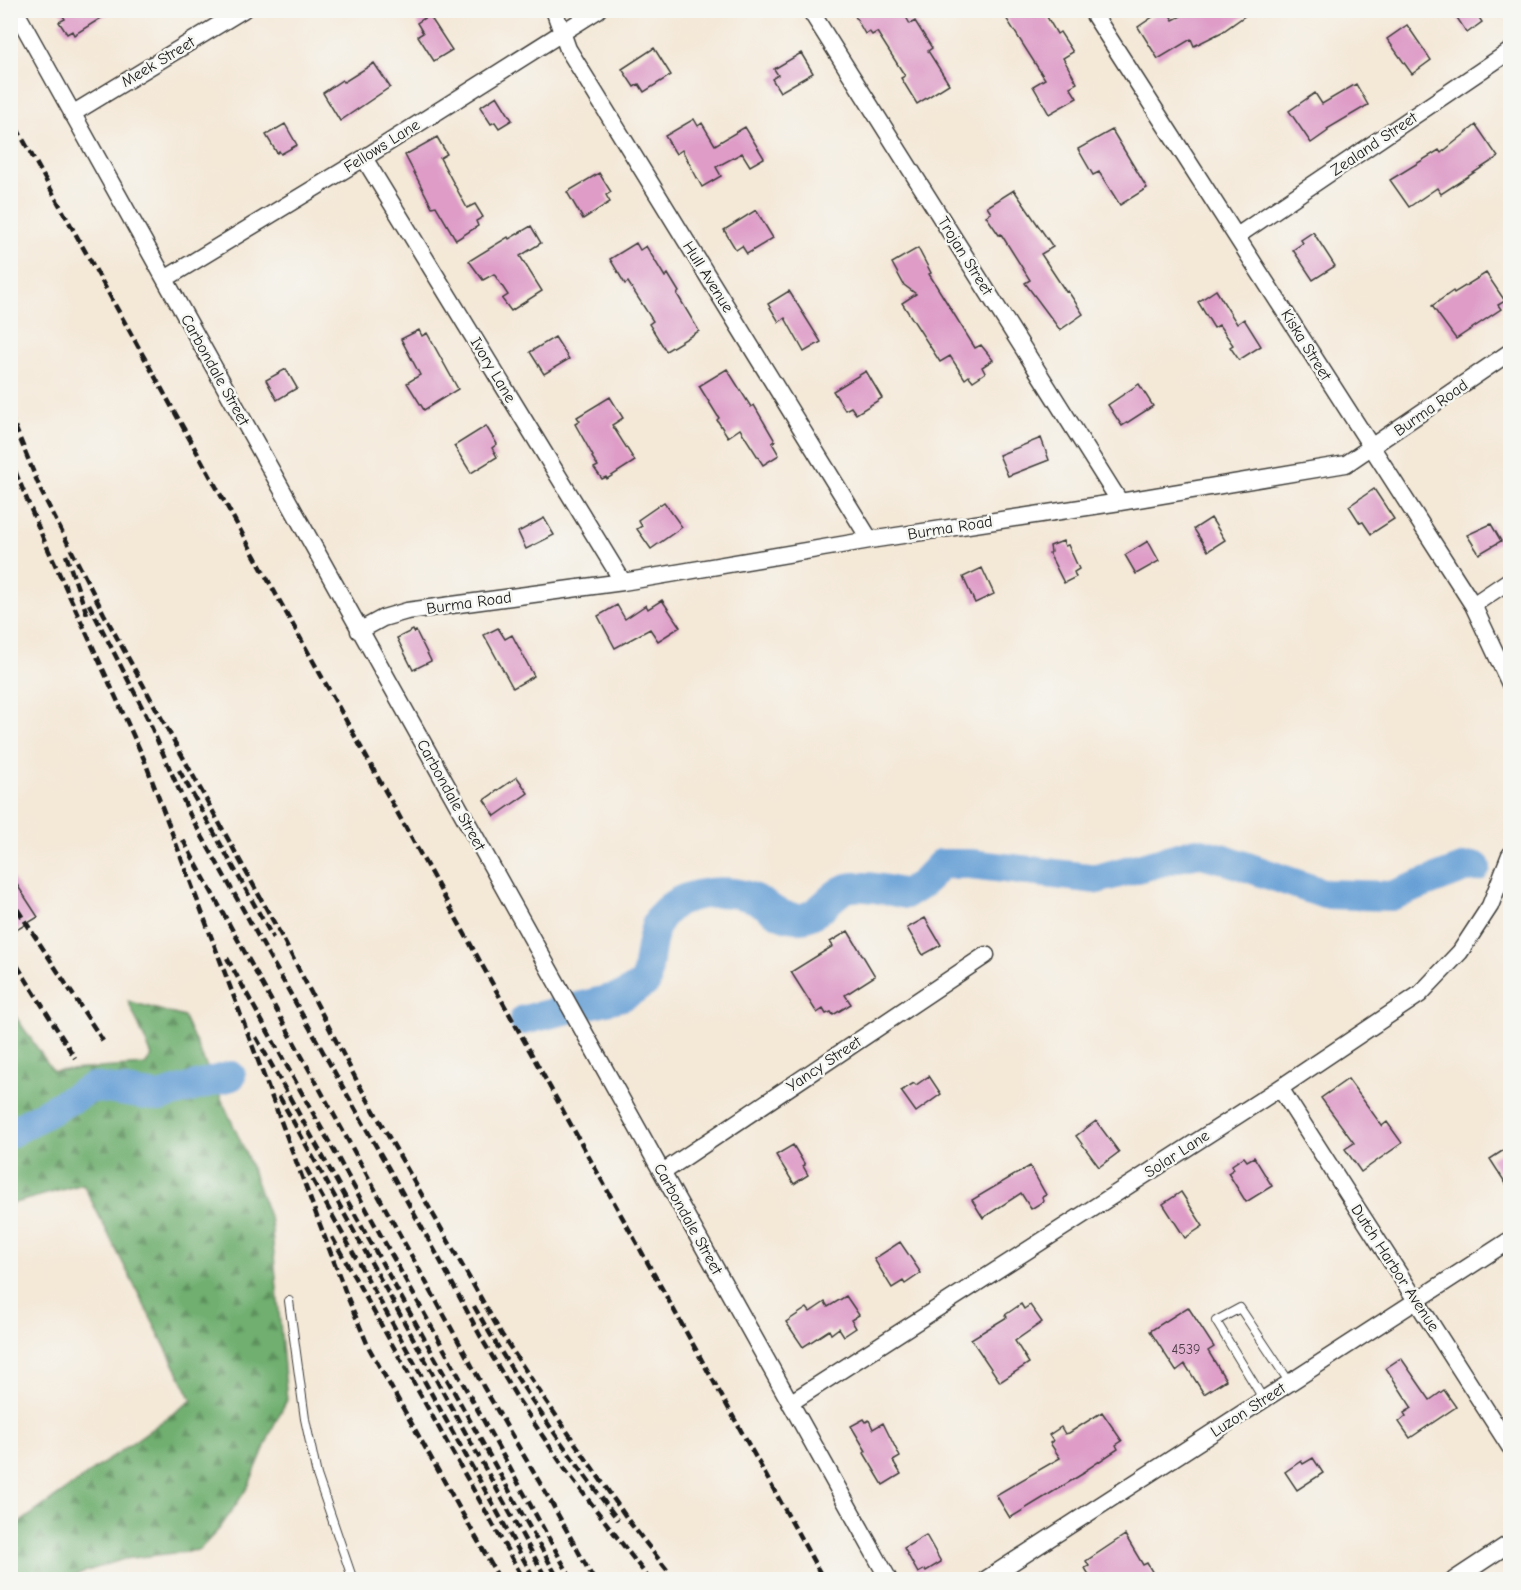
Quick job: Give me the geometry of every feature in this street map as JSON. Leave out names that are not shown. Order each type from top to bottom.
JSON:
[{"type":"street","name":"Carbondale Street","points":[[15,10],[889,1580]]},
{"type":"street","name":"Meek Street","points":[[72,114],[243,10]]},
{"type":"street","name":"Hull Avenue","points":[[554,10],[568,49],[870,540]]},
{"type":"street","name":"Fellows Lane","points":[[165,279],[364,158],[598,10]]},
{"type":"street","name":"Trojan Street","points":[[810,10],[1120,502]]},
{"type":"street","name":"Kiska Street","points":[[1093,12],[1473,605],[1510,684]]},
{"type":"street","name":"Zealand Street","points":[[1237,236],[1510,51]]},
{"type":"street","name":"Ivory Lane","points":[[364,158],[623,582]]},
{"type":"street","name":"Burma Road","points":[[360,631],[383,618],[407,611],[623,582],[870,540],[1346,465],[1510,352]]},
{"type":"street","points":[[1473,605],[1510,580]]},
{"type":"street","name":"Solar Lane","points":[[790,1403],[1280,1088],[1420,994],[1460,952],[1490,906],[1510,855]]},
{"type":"street","name":"Yancy Street","points":[[663,1172],[986,955]]},
{"type":"street","name":"Dutch Harbor Avenue","points":[[1280,1088],[1510,1447]]},
{"type":"street","name":"Luzon Street","points":[[985,1580],[1510,1240]]},
{"type":"street","points":[[1454,1580],[1510,1543]]},
{"type":"lane","points":[[289,1301],[305,1419],[317,1475],[353,1580]]},
{"type":"lane","points":[[1264,1400],[1216,1321],[1240,1308],[1290,1383]]},
{"type":"green space","points":[[128,1001],[184,1017],[245,1151],[271,1222],[287,1400],[248,1487],[220,1528],[199,1550],[124,1559],[62,1579],[11,1579],[11,1529],[192,1400],[83,1184],[11,1204],[11,1010],[53,1071],[145,1065],[152,1056]]},
{"type":"building","points":[[59,10],[114,10],[74,35],[72,31],[67,34],[59,22],[65,19]]},
{"type":"building","points":[[864,10],[902,10],[910,24],[915,21],[932,48],[928,51],[949,84],[917,104],[901,78],[905,76],[877,32],[872,35],[869,31],[865,34],[855,16]]},
{"type":"building","points":[[1001,10],[1043,10],[1057,34],[1060,32],[1073,52],[1063,58],[1077,83],[1070,87],[1077,98],[1049,114],[1033,86],[1045,79]]},
{"type":"building","points":[[1163,10],[1167,10],[1173,20],[1193,10],[1253,10],[1222,32],[1194,46],[1191,39],[1158,59],[1138,27]]},
{"type":"building","points":[[1452,10],[1474,10],[1482,22],[1467,33]]},
{"type":"building","points":[[429,15],[452,50],[434,61],[418,36],[423,33],[417,23]]},
{"type":"building","points":[[1407,25],[1431,60],[1412,74],[1387,39]]},
{"type":"building","points":[[654,48],[671,75],[644,92],[639,84],[634,87],[622,69]]},
{"type":"building","points":[[801,53],[813,73],[780,92],[772,79],[778,75],[774,69]]},
{"type":"building","points":[[374,63],[390,87],[340,121],[323,93]]},
{"type":"building","points":[[1356,84],[1368,105],[1327,129],[1328,131],[1311,143],[1289,111],[1315,93],[1322,104]]},
{"type":"building","points":[[497,96],[512,120],[499,128],[495,122],[491,124],[480,107]]},
{"type":"building","points":[[694,119],[698,126],[702,123],[715,145],[745,127],[764,158],[750,166],[742,153],[716,167],[721,176],[702,187],[682,150],[676,154],[665,136]]},
{"type":"building","points":[[285,124],[297,145],[281,154],[279,151],[277,153],[266,135]]},
{"type":"building","points":[[1476,125],[1498,157],[1441,194],[1437,188],[1409,207],[1390,180],[1439,150],[1441,153]]},
{"type":"building","points":[[1112,130],[1147,188],[1120,205],[1099,172],[1093,175],[1078,149]]},
{"type":"building","points":[[437,137],[447,154],[440,158],[467,208],[475,204],[483,217],[476,221],[478,226],[456,240],[436,206],[432,207],[405,155]]},
{"type":"building","points":[[599,173],[611,192],[606,195],[610,202],[583,219],[567,192]]},
{"type":"building","points":[[1014,190],[1053,247],[1041,254],[1083,314],[1060,330],[1025,283],[1030,280],[1001,234],[999,235],[986,216],[991,213],[987,207]]},
{"type":"building","points":[[756,210],[773,238],[747,254],[742,246],[736,250],[724,230]]},
{"type":"building","points":[[531,226],[541,243],[520,256],[542,291],[511,311],[502,299],[508,295],[494,274],[483,280],[469,261]]},
{"type":"building","points":[[1313,232],[1335,266],[1313,280],[1293,250],[1303,243],[1301,240]]},
{"type":"building","points":[[636,243],[640,250],[646,246],[665,277],[668,274],[699,331],[666,351],[649,324],[653,321],[628,282],[625,284],[610,259]]},
{"type":"building","points":[[918,248],[931,273],[929,274],[975,348],[981,345],[993,360],[982,367],[985,373],[973,381],[969,376],[965,379],[950,356],[940,362],[902,303],[916,294],[904,285],[892,263]]},
{"type":"building","points":[[1486,273],[1505,301],[1498,305],[1501,309],[1456,339],[1432,306],[1453,291],[1454,293]]},
{"type":"building","points":[[1216,290],[1237,324],[1244,319],[1261,346],[1239,360],[1230,347],[1233,345],[1219,325],[1214,328],[1198,302]]},
{"type":"building","points":[[789,291],[821,342],[804,352],[785,318],[779,322],[768,304]]},
{"type":"building","points":[[419,330],[422,336],[427,333],[458,389],[424,410],[407,383],[420,375],[401,339]]},
{"type":"building","points":[[555,337],[569,359],[544,374],[530,352]]},
{"type":"building","points":[[286,369],[297,388],[277,400],[266,380]]},
{"type":"building","points":[[727,369],[751,407],[754,405],[775,441],[772,443],[779,455],[763,465],[740,429],[728,437],[699,386]]},
{"type":"building","points":[[866,371],[882,398],[856,414],[851,407],[845,410],[833,391]]},
{"type":"building","points":[[1139,384],[1153,406],[1122,426],[1108,405]]},
{"type":"building","points":[[610,397],[623,418],[612,425],[635,461],[607,479],[606,477],[602,479],[594,468],[598,466],[575,424],[580,421],[577,417]]},
{"type":"building","points":[[486,426],[497,444],[492,448],[497,457],[471,473],[454,446]]},
{"type":"building","points":[[1041,438],[1049,460],[1008,476],[999,455]]},
{"type":"building","points":[[1374,489],[1394,519],[1371,534],[1363,522],[1360,523],[1349,506]]},
{"type":"building","points":[[664,502],[682,527],[651,549],[637,529],[642,526],[638,520]]},
{"type":"building","points":[[544,518],[554,535],[526,549],[518,532]]},
{"type":"building","points":[[1211,518],[1225,540],[1208,551],[1194,529]]},
{"type":"building","points":[[1491,524],[1501,541],[1479,554],[1467,535]]},
{"type":"building","points":[[1063,541],[1065,546],[1068,545],[1079,569],[1074,572],[1076,577],[1064,583],[1049,553],[1051,552],[1050,546]]},
{"type":"building","points":[[1148,541],[1159,561],[1136,574],[1125,555]]},
{"type":"building","points":[[982,568],[994,594],[975,603],[963,577]]},
{"type":"building","points":[[662,600],[680,627],[658,641],[650,629],[615,648],[598,616],[617,605],[625,619],[646,605],[648,609]]},
{"type":"building","points":[[498,628],[505,639],[512,635],[534,676],[513,688],[484,635]]},
{"type":"building","points":[[413,630],[416,631],[431,661],[413,670],[397,638]]},
{"type":"building","points":[[517,777],[528,793],[495,816],[484,800]]},
{"type":"building","points":[[10,874],[38,917],[10,934]]},
{"type":"building","points":[[925,918],[941,945],[923,955],[907,928]]},
{"type":"building","points":[[848,931],[875,976],[845,995],[851,1004],[833,1015],[831,1012],[826,1014],[823,1009],[817,1013],[791,972],[833,946],[830,942]]},
{"type":"building","points":[[929,1076],[941,1094],[916,1112],[901,1091]]},
{"type":"building","points":[[1348,1079],[1382,1126],[1387,1122],[1402,1143],[1361,1172],[1345,1149],[1354,1143],[1321,1098]]},
{"type":"building","points":[[1096,1121],[1119,1152],[1099,1167],[1076,1136]]},
{"type":"building","points":[[793,1145],[808,1175],[794,1184],[776,1155]]},
{"type":"building","points":[[1510,1146],[1510,1190],[1490,1159]]},
{"type":"building","points":[[1244,1157],[1247,1161],[1254,1157],[1272,1186],[1246,1202],[1228,1173],[1234,1169],[1232,1165]]},
{"type":"building","points":[[1030,1166],[1046,1195],[1042,1197],[1044,1201],[1031,1209],[1021,1193],[983,1218],[972,1200]]},
{"type":"building","points":[[1181,1192],[1203,1226],[1185,1238],[1163,1204]]},
{"type":"building","points":[[900,1242],[921,1273],[905,1284],[903,1281],[892,1288],[874,1259]]},
{"type":"building","points":[[846,1296],[859,1315],[851,1320],[856,1328],[844,1336],[839,1328],[831,1334],[829,1330],[803,1347],[786,1322],[807,1308],[810,1312],[825,1302],[828,1307]]},
{"type":"building","points":[[1021,1304],[1024,1309],[1030,1305],[1042,1322],[1015,1341],[1029,1363],[1000,1382],[971,1339],[1007,1317],[1005,1315]]},
{"type":"building","points":[[1188,1307],[1214,1347],[1208,1351],[1226,1380],[1204,1394],[1185,1364],[1176,1371],[1150,1331]]},
{"type":"building","points":[[1401,1358],[1430,1400],[1444,1390],[1456,1407],[1410,1438],[1399,1422],[1406,1416],[1404,1413],[1412,1408],[1386,1368]]},
{"type":"building","points":[[1102,1412],[1122,1441],[1116,1445],[1118,1449],[1084,1473],[1010,1518],[996,1495],[1060,1458],[1050,1443],[1053,1441],[1049,1435],[1061,1427],[1065,1434],[1069,1433]]},
{"type":"building","points":[[864,1419],[866,1422],[869,1420],[873,1429],[883,1423],[900,1457],[893,1461],[901,1474],[883,1485],[851,1426]]},
{"type":"building","points":[[1313,1458],[1323,1473],[1297,1490],[1285,1472],[1301,1461],[1303,1464]]},
{"type":"building","points":[[926,1535],[941,1562],[918,1573],[904,1548]]},
{"type":"building","points":[[1125,1535],[1143,1565],[1147,1563],[1157,1580],[1092,1580],[1085,1568],[1089,1566],[1086,1561]]},
{"type":"waterway","points":[[524,1020],[623,996],[646,982],[652,940],[659,919],[676,903],[711,893],[747,896],[784,916],[801,918],[818,911],[838,893],[849,888],[874,888],[906,894],[922,884],[941,864],[970,864],[1097,879],[1197,852],[1325,894],[1391,896],[1465,868],[1476,867]]},
{"type":"waterway","points":[[10,1133],[93,1087],[159,1097],[231,1076]]},
{"type":"railway","points":[[10,116],[824,1580]]},
{"type":"railway","points":[[10,414],[41,491],[104,614],[282,937],[358,1083],[502,1335],[631,1524],[675,1580]]},
{"type":"railway","points":[[10,459],[43,538],[144,759],[347,1296],[369,1348],[500,1580]]},
{"type":"railway","points":[[66,555],[87,614]]},
{"type":"railway","points":[[89,604],[147,717],[190,815],[435,1251],[483,1341],[519,1401],[567,1472],[650,1580]]},
{"type":"railway","points":[[179,770],[273,938]]},
{"type":"railway","points":[[183,840],[483,1386],[594,1580]]},
{"type":"railway","points":[[10,898],[103,1041]]},
{"type":"railway","points":[[10,954],[75,1058]]},
{"type":"railway","points":[[227,958],[572,1580]]},
{"type":"railway","points":[[256,1037],[559,1580]]},
{"type":"railway","points":[[279,1096],[547,1580]]},
{"type":"railway","points":[[306,1168],[535,1580]]},
{"type":"railway","points":[[332,1237],[524,1580]]},
{"type":"railway","points":[[474,1306],[542,1415],[618,1520]]}]
